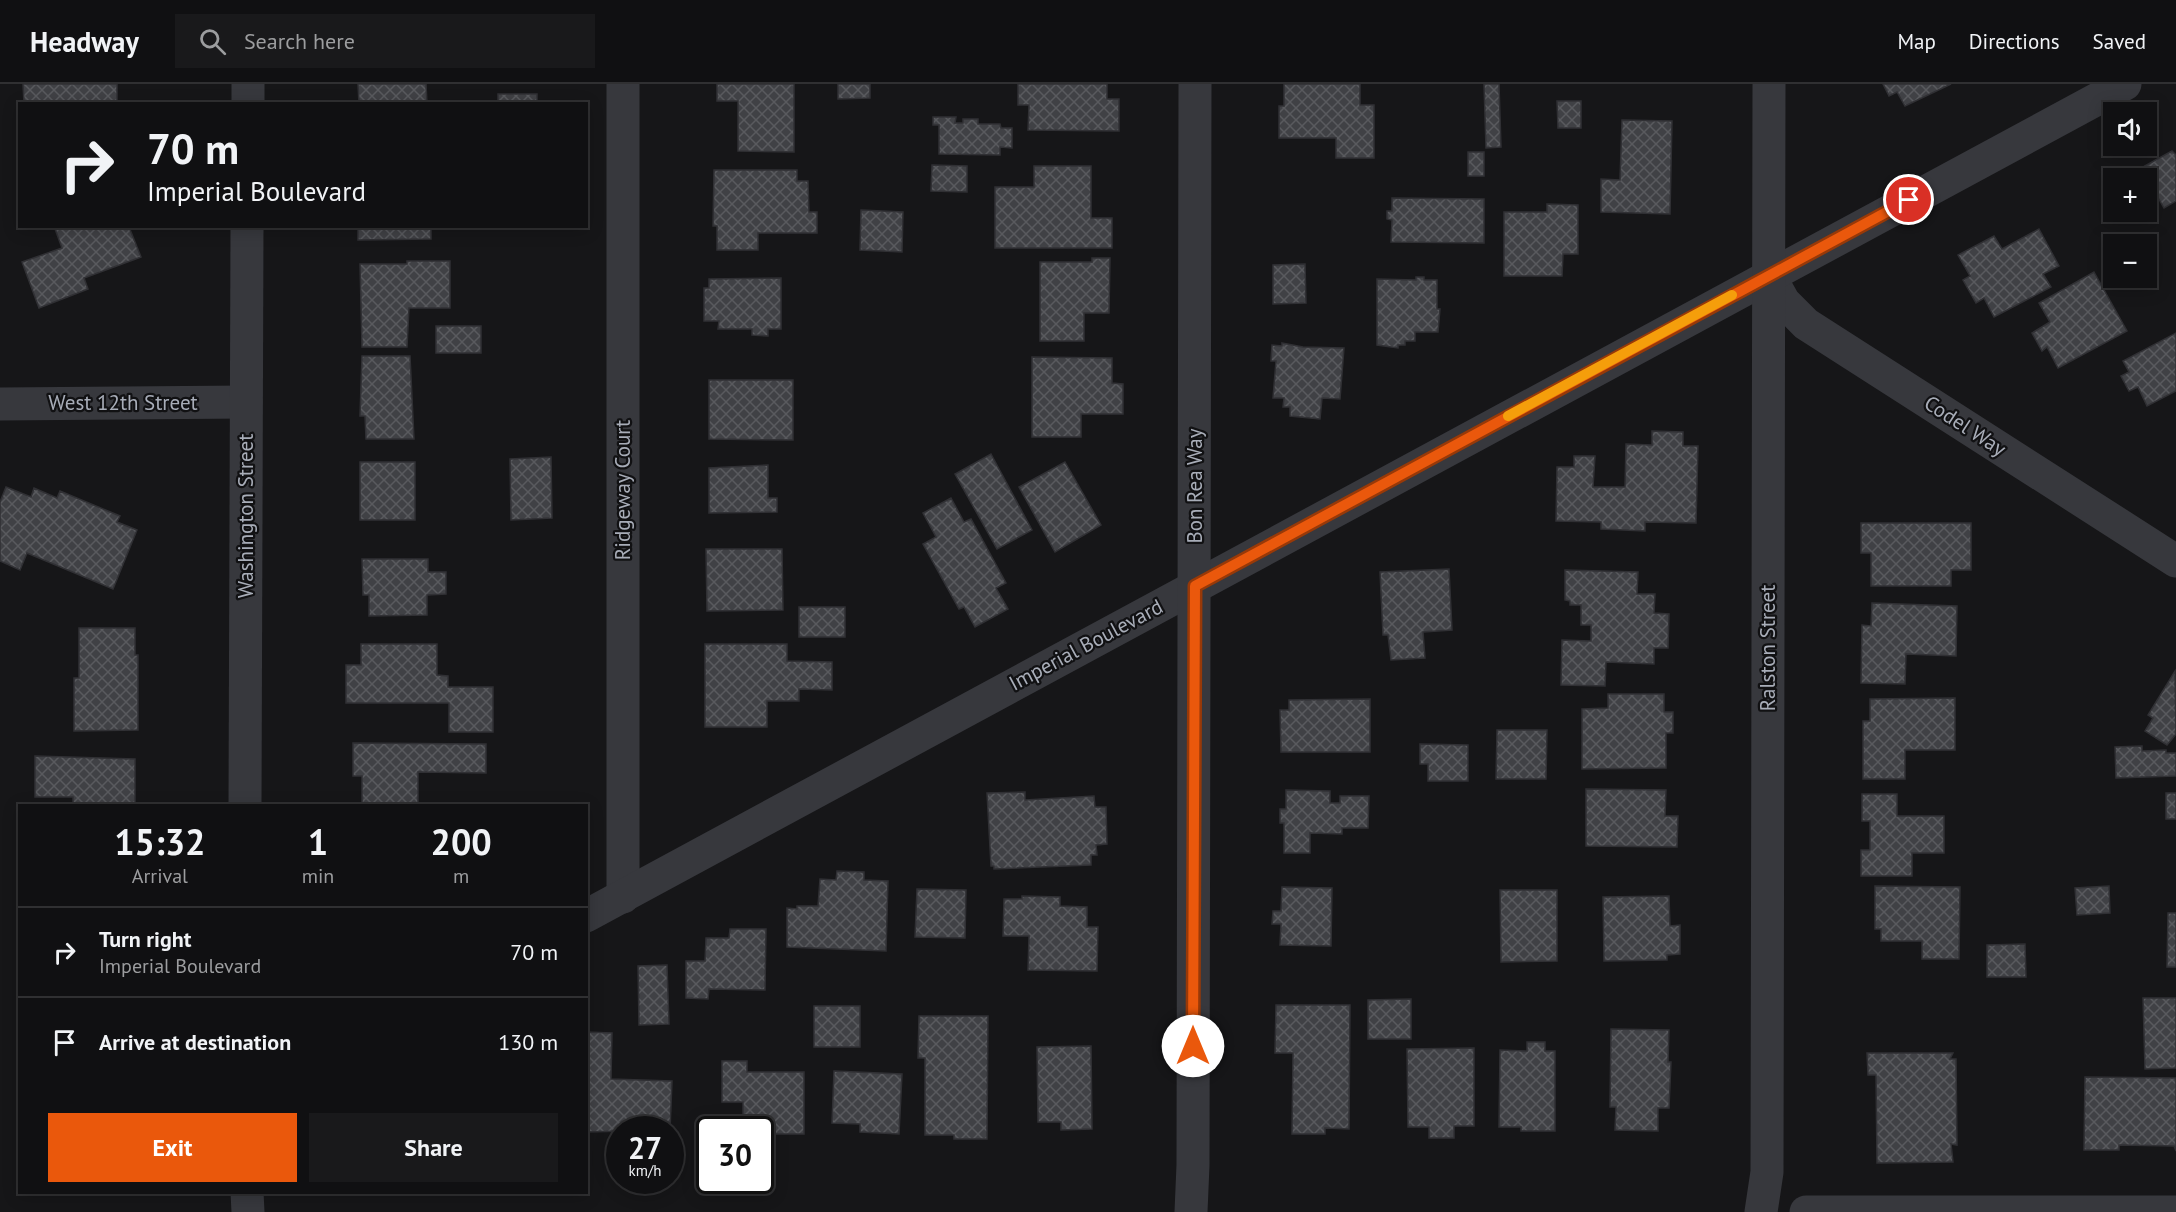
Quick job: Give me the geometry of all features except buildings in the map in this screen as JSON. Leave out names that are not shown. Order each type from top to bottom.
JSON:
[{"type":"street","points":[[248,84],[248,102]]},
{"type":"street","name":"Ridgeway Court","points":[[623,84],[623,897]]},
{"type":"street","name":"Bon Rea Way","points":[[1191,1212],[1193,1165],[1195,84]]},
{"type":"street","name":"Ralston Street","points":[[1761,1212],[1767,1172],[1769,84]]},
{"type":"street","name":"Imperial Boulevard","points":[[588,915],[2125,84]]},
{"type":"street","name":"Washington Street","points":[[245,804],[247,228]]},
{"type":"street","name":"Codel Way","points":[[1769,275],[1784,302],[1806,324],[2176,561]]},
{"type":"street","name":"West 12th Street","points":[[0,404],[246,402]]},
{"type":"street","points":[[247,1194],[248,1212]]},
{"type":"street","points":[[1806,1212],[2176,1212]]},
{"type":"slow traffic","points":[[1508,416],[1732,295]]},
{"type":"route","points":[[1193,1046],[1195,586],[1909,200]]}]
